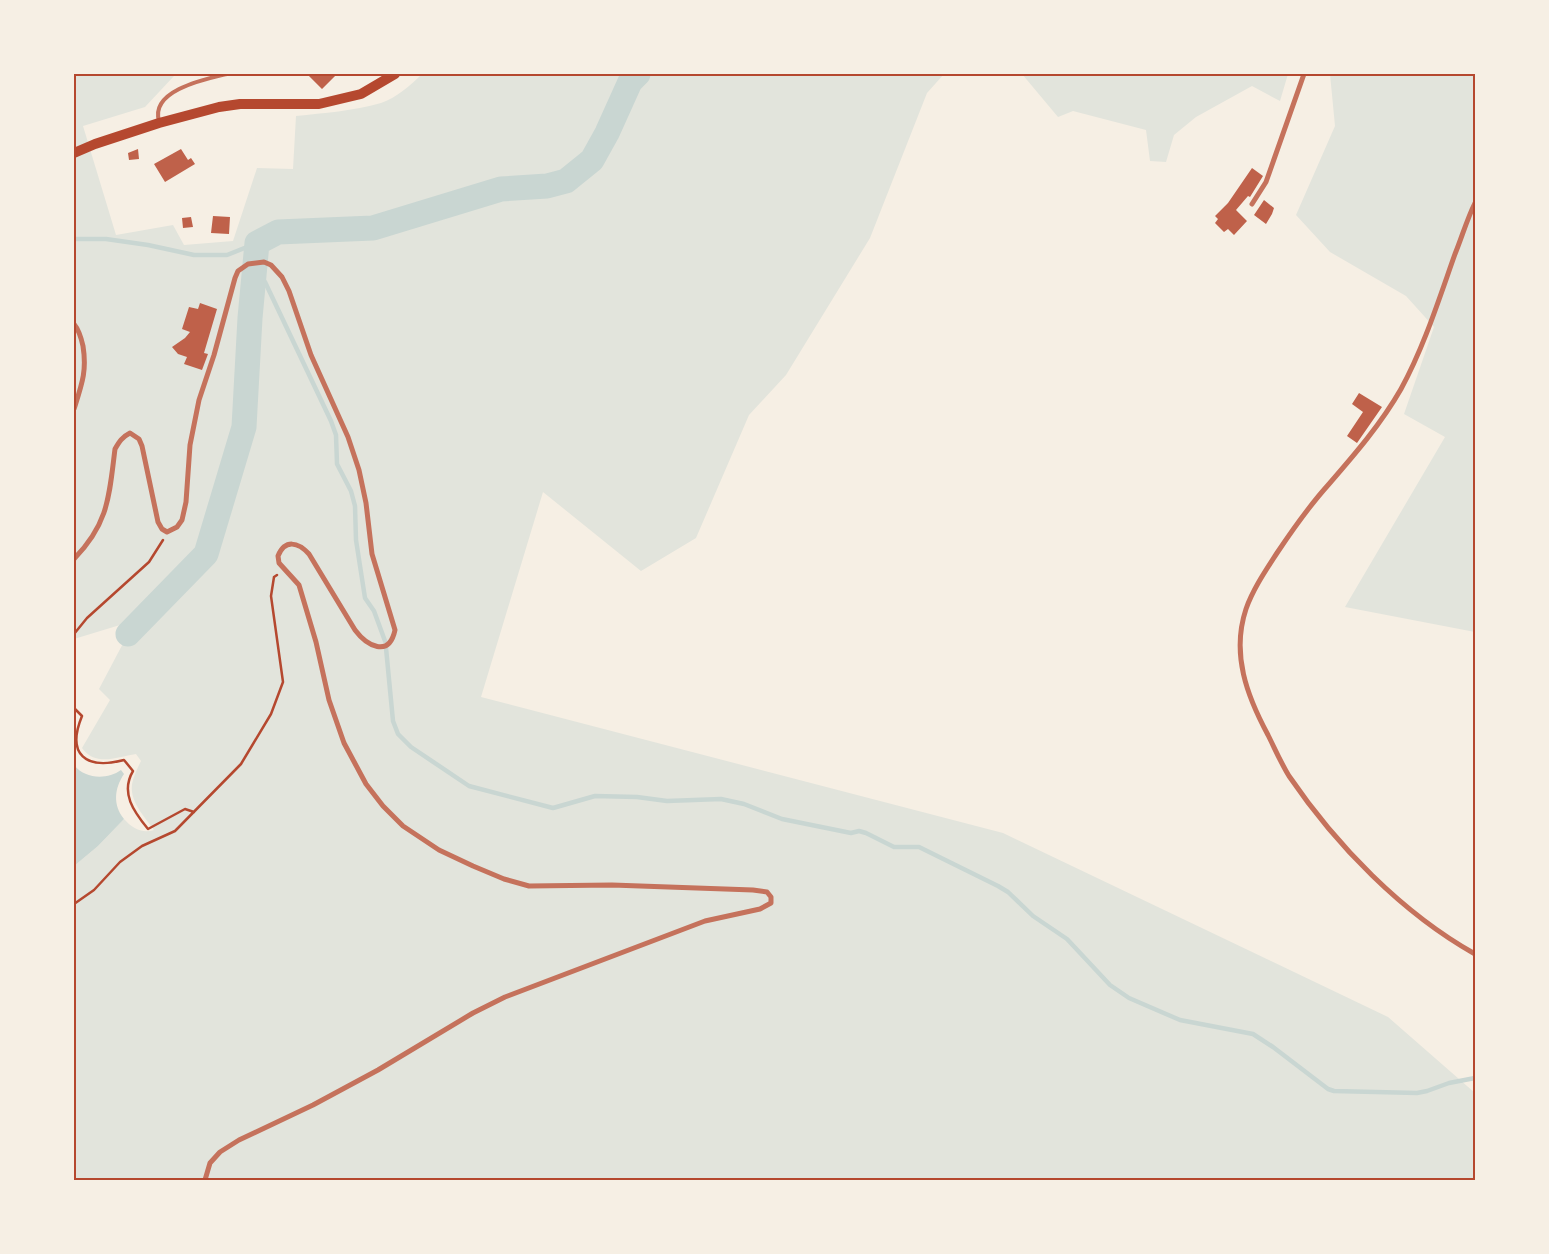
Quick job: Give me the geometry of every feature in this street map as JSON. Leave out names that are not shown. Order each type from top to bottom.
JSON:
[{"type":"main road","points":[[74,152],[196,112],[240,104],[319,104],[361,94],[395,74]]},
{"type":"street","points":[[1252,204],[1266,182],[1304,74]]},
{"type":"street","points":[[1475,203],[1427,331],[1402,387],[1386,413],[1350,461],[1328,484],[1296,525],[1263,574],[1246,609],[1240,646],[1244,680],[1258,717],[1288,774],[1320,819],[1353,856],[1422,920],[1475,954]]},
{"type":"street","points":[[74,559],[100,526],[108,506],[115,449],[125,435],[130,433],[139,439],[142,446],[158,522],[167,532],[172,531],[182,520],[186,502],[190,445],[199,400],[214,355],[234,278],[238,271],[248,264],[264,262],[271,265],[282,276],[289,291],[311,355],[348,437],[359,470],[366,503],[372,554],[395,630],[393,639],[388,644],[379,647],[363,640],[303,547],[290,544],[281,550],[278,556],[284,569],[299,584],[316,642],[328,700],[344,743],[366,784],[383,806],[403,826],[440,850],[504,879],[529,886],[612,885],[753,890],[766,892],[772,897],[771,903],[760,909],[705,921],[505,997],[313,1105],[239,1140],[220,1152],[210,1163],[205,1180]]},
{"type":"street","points":[[74,324],[78,329],[86,362],[74,409]]},
{"type":"lane","points":[[159,123],[160,107],[165,98],[174,91],[190,84],[227,74]]},
{"type":"path","points":[[74,634],[88,618],[149,562],[167,532]]},
{"type":"path","points":[[74,904],[94,890],[120,862],[142,846],[175,831],[241,764],[271,714],[283,682],[271,596],[274,577],[284,569]]},
{"type":"path","points":[[74,708],[82,716],[76,730],[78,750],[89,761],[98,764],[110,764],[124,760],[133,771],[128,779],[128,796],[135,814],[148,829],[185,809],[194,812]]},
{"type":"shaded area","points":[[74,74],[186,74],[174,76],[145,107],[83,126],[116,235],[173,225],[184,245],[233,241],[257,168],[293,169],[296,116],[349,110],[387,101],[398,95],[422,74],[944,74],[927,93],[870,238],[786,375],[749,415],[696,538],[641,571],[543,492],[481,697],[1003,833],[1388,1017],[1475,1093],[1475,1180],[74,1180],[74,866],[98,846],[124,819],[138,829],[145,831],[154,830],[137,807],[132,794],[133,780],[141,761],[136,754],[100,759],[88,754],[82,748],[110,700],[99,689],[128,634],[120,625],[74,639]]},
{"type":"shaded area","points":[[1022,74],[1288,74],[1280,101],[1252,86],[1196,117],[1174,135],[1166,162],[1150,161],[1146,130],[1073,111],[1058,117]]},
{"type":"shaded area","points":[[1330,74],[1475,74],[1475,632],[1345,607],[1445,437],[1404,414],[1434,327],[1406,296],[1330,252],[1296,215],[1335,126]]},
{"type":"shaded area","points":[[74,765],[84,773],[103,777],[121,770],[124,774],[118,785],[116,797],[120,814],[124,819],[98,846],[74,866]]},
{"type":"building","points":[[307,74],[337,74],[322,89]]},
{"type":"building","points":[[138,149],[139,159],[129,160],[128,153]]},
{"type":"building","points":[[181,149],[188,160],[191,158],[195,164],[165,182],[154,164]]},
{"type":"building","points":[[1252,168],[1263,176],[1250,197],[1248,196],[1236,210],[1247,221],[1234,235],[1228,229],[1224,232],[1215,223],[1218,219],[1215,216],[1228,203]]},
{"type":"building","points":[[1264,200],[1274,208],[1266,224],[1254,215]]},
{"type":"building","points":[[213,216],[230,217],[229,234],[211,233]]},
{"type":"building","points":[[191,217],[193,227],[183,228],[182,218]]},
{"type":"building","points":[[200,303],[217,309],[204,353],[208,354],[202,370],[184,364],[187,357],[178,354],[172,347],[190,332],[182,329],[189,307],[198,309]]},
{"type":"building","points":[[1359,393],[1382,407],[1357,443],[1347,436],[1363,412],[1352,404]]},
{"type":"waterway","points":[[128,634],[206,554],[244,427],[250,318],[257,243],[278,232],[373,228],[501,189],[547,186],[566,181],[592,160],[607,133],[630,82],[638,74]]},
{"type":"waterway","points":[[74,239],[106,239],[148,245],[194,255],[227,255],[257,243]]},
{"type":"waterway","points":[[255,268],[265,282],[336,435],[337,464],[351,491],[355,506],[356,540],[365,598],[374,611],[385,641]]},
{"type":"waterway","points":[[386,648],[393,721],[398,734],[411,747],[469,786],[553,808],[595,796],[637,797],[667,801],[721,799],[744,804],[782,819],[851,833],[859,831],[894,847],[919,847],[1008,892],[1033,916],[1067,939],[1110,985],[1129,998],[1180,1020],[1253,1034],[1328,1089],[1334,1091],[1417,1093],[1449,1083],[1475,1078]]}]
